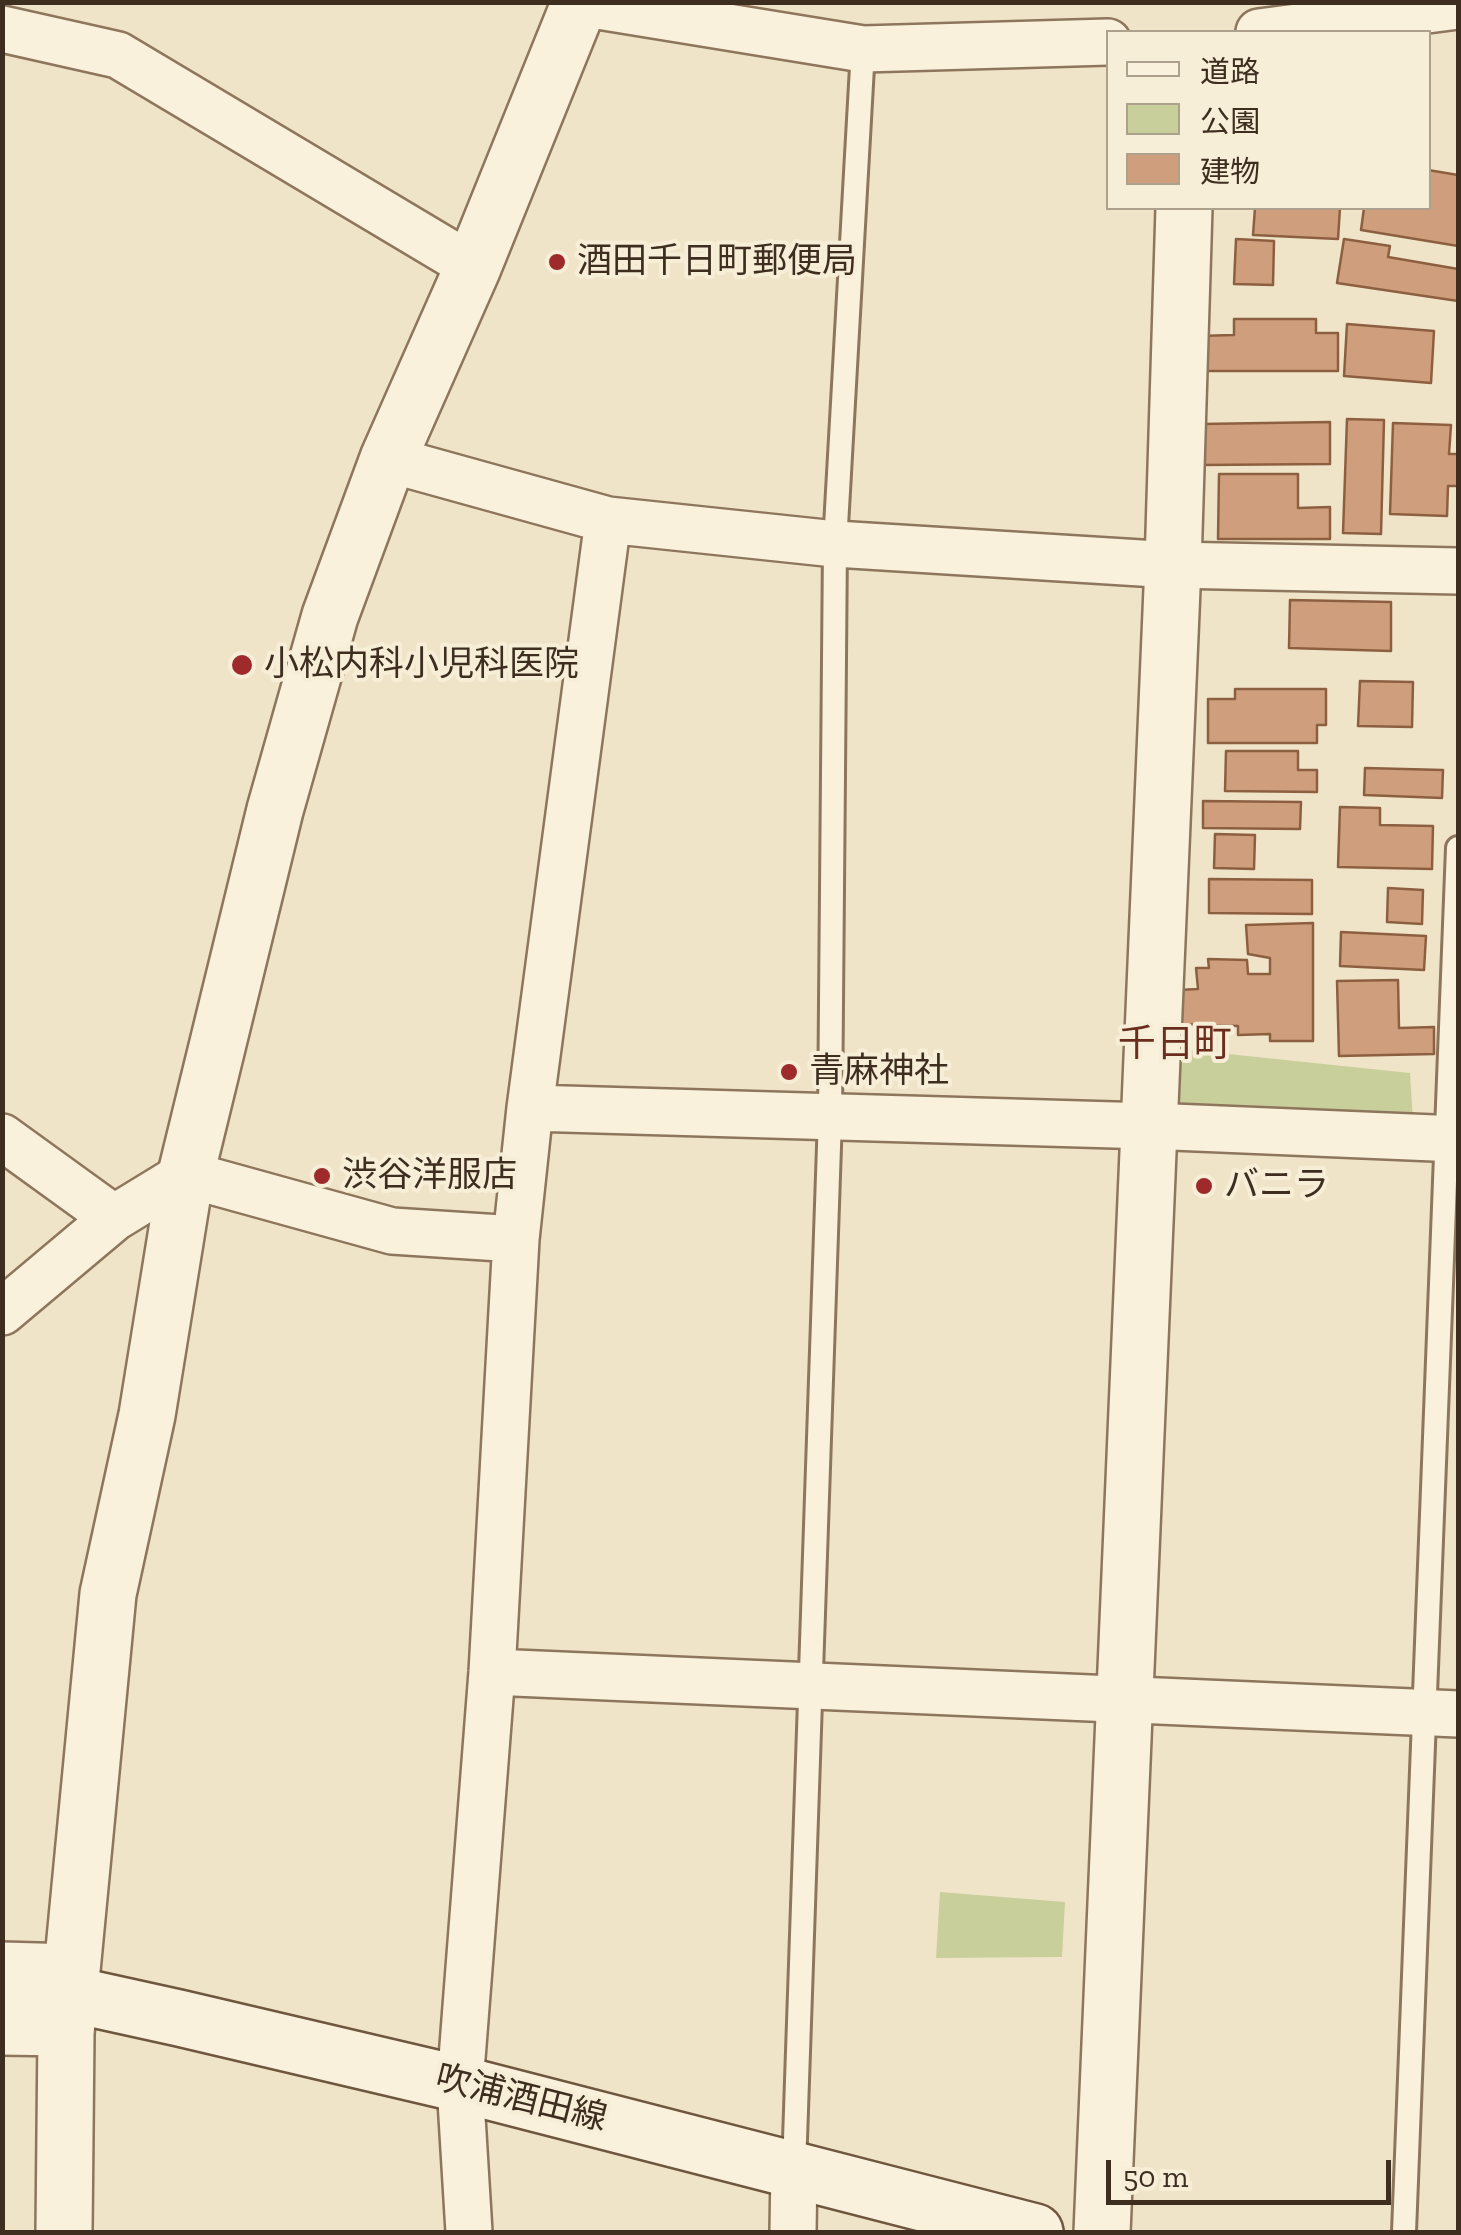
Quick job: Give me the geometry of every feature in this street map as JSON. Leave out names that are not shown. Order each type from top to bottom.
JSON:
[{"type":"street","points":[[64,2232],[70,1998],[108,1594],[147,1415],[186,1174],[275,810],[330,616],[388,460],[473,267],[580,3],[863,49],[1106,42]]},
{"type":"street","points":[[1274,30],[1458,6]]},
{"type":"street","points":[[2,29],[118,55],[473,267]]},
{"type":"street","points":[[1102,2232],[1184,210]]},
{"type":"street","points":[[388,460],[608,520],[835,544],[1172,566],[1458,571]]},
{"type":"street","points":[[469,2232],[460,2084],[492,1672],[516,1239],[608,520]]},
{"type":"street","points":[[530,1108],[1453,1138]]},
{"type":"street","points":[[2,1137],[114,1218]]},
{"type":"street","points":[[2,1312],[114,1218],[186,1174],[392,1231],[516,1239]]},
{"type":"street","points":[[492,1672],[1441,1713]]},
{"type":"street","points":[[2,1964],[70,1998]]},
{"type":"street","name":"吹浦酒田線","points":[[2,1994],[70,1998],[460,2084],[1036,2232]]},
{"type":"street","points":[[2,2032],[70,1998]]},
{"type":"street","points":[[793,2232],[794,2168]]},
{"type":"lane","points":[[794,2168],[830,1117],[835,544],[863,49]]},
{"type":"lane","points":[[1404,2232],[1441,1713],[1458,848]]},
{"type":"green space","name":"千日町","points":[[1180,1049],[1410,1073],[1413,1121],[1174,1108]]},
{"type":"green space","points":[[940,1892],[1065,1902],[1062,1957],[936,1958]]},
{"type":"building","points":[[1431,170],[1458,175],[1458,246],[1361,230],[1364,210],[1431,210]]},
{"type":"building","points":[[1255,210],[1340,210],[1338,239],[1253,235]]},
{"type":"building","points":[[1236,239],[1274,241],[1273,285],[1234,284]]},
{"type":"building","points":[[1344,239],[1390,246],[1388,257],[1458,269],[1458,301],[1337,283]]},
{"type":"building","points":[[1234,319],[1316,319],[1316,333],[1338,333],[1338,371],[1197,371],[1197,336],[1234,335]]},
{"type":"building","points":[[1347,324],[1434,331],[1431,383],[1344,376]]},
{"type":"building","points":[[1347,419],[1384,420],[1381,534],[1343,533]]},
{"type":"building","points":[[1330,422],[1330,464],[1201,465],[1201,424]]},
{"type":"building","points":[[1393,423],[1451,425],[1449,454],[1458,454],[1458,486],[1448,486],[1447,516],[1390,514]]},
{"type":"building","points":[[1219,474],[1298,474],[1298,508],[1330,507],[1330,539],[1218,539]]},
{"type":"building","points":[[1290,600],[1391,602],[1391,651],[1289,648]]},
{"type":"building","points":[[1360,681],[1413,682],[1412,727],[1358,726]]},
{"type":"building","points":[[1235,689],[1326,689],[1326,725],[1317,725],[1317,743],[1208,743],[1208,699],[1235,699]]},
{"type":"building","points":[[1226,751],[1298,751],[1298,770],[1317,770],[1317,792],[1225,791]]},
{"type":"building","points":[[1365,768],[1443,770],[1442,798],[1364,795]]},
{"type":"building","points":[[1203,801],[1301,802],[1300,829],[1203,828]]},
{"type":"building","points":[[1340,807],[1380,808],[1380,825],[1433,826],[1432,869],[1338,867]]},
{"type":"building","points":[[1215,834],[1255,835],[1254,869],[1214,868]]},
{"type":"building","points":[[1209,879],[1312,880],[1312,914],[1209,913]]},
{"type":"building","points":[[1388,888],[1423,890],[1422,924],[1387,922]]},
{"type":"building","points":[[1313,923],[1313,1041],[1270,1041],[1270,1034],[1238,1035],[1238,1026],[1178,1024],[1178,990],[1198,989],[1196,968],[1209,968],[1208,959],[1247,960],[1248,974],[1270,974],[1270,958],[1248,954],[1246,925]]},
{"type":"building","points":[[1341,932],[1426,936],[1424,970],[1340,966]]},
{"type":"building","points":[[1398,980],[1399,1028],[1434,1027],[1434,1054],[1339,1056],[1337,981]]},
{"type":"place","name":"酒田千日町郵便局","points":[[557,262]]},
{"type":"place","name":"小松内科小児科医院","points":[[242,665]]},
{"type":"place","name":"青麻神社","points":[[789,1072]]},
{"type":"place","name":"渋谷洋服店","points":[[322,1176]]},
{"type":"place","name":"バニラ","points":[[1204,1186]]},
{"type":"district","name":"千日町","points":[[1175,1045]]}]
